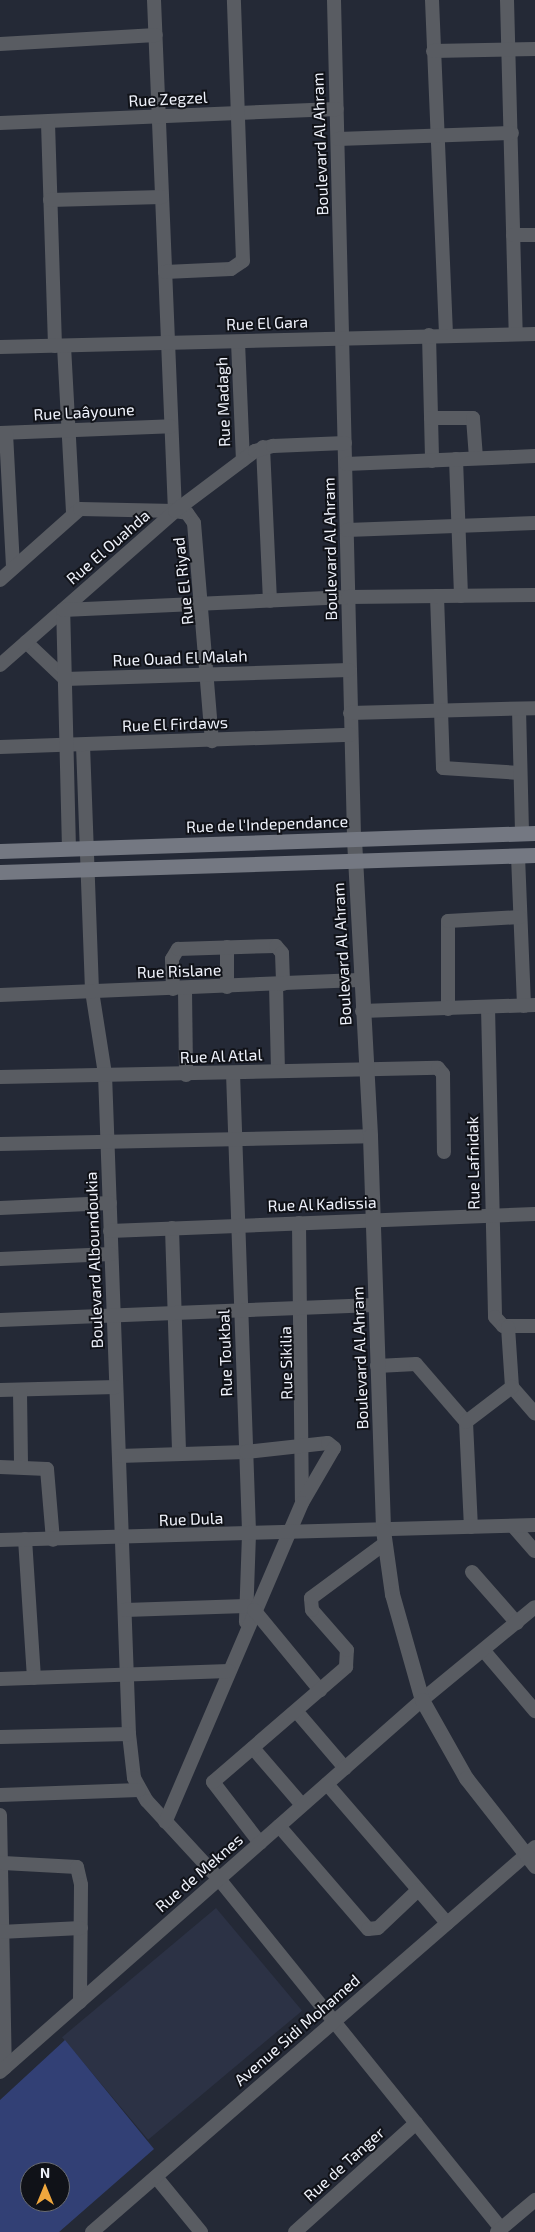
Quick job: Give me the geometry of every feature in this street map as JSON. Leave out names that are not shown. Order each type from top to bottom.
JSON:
[{"type":"main road","name":"Rue de l'Independance","points":[[0,851],[529,833]]},
{"type":"main road","points":[[0,872],[535,855]]},
{"type":"street","points":[[0,580],[73,514],[86,508],[175,511],[170,426],[154,0]]},
{"type":"street","points":[[165,272],[231,269],[243,261],[234,0]]},
{"type":"street","name":"Boulevard Al Ahram","points":[[334,0],[344,338],[350,735],[354,861],[359,980],[367,1069],[370,1136],[384,1537],[399,1623],[422,1700],[466,1778],[532,1856]]},
{"type":"street","points":[[432,0],[436,135],[446,335]]},
{"type":"street","points":[[507,0],[516,334]]},
{"type":"street","points":[[0,44],[156,35]]},
{"type":"street","points":[[433,51],[535,48]]},
{"type":"street","name":"Rue Zegzel","points":[[0,123],[337,109]]},
{"type":"street","points":[[48,122],[50,200],[60,346],[69,430],[73,514]]},
{"type":"street","points":[[338,139],[512,133]]},
{"type":"street","points":[[50,200],[162,197]]},
{"type":"street","points":[[513,235],[535,235]]},
{"type":"street","name":"Rue El Gara","points":[[0,347],[168,341],[238,342],[535,334]]},
{"type":"street","points":[[429,336],[432,461]]},
{"type":"street","name":"Rue Madagh","points":[[238,342],[243,460]]},
{"type":"street","points":[[431,418],[473,418],[476,458]]},
{"type":"street","name":"Rue Laâyoune","points":[[3,433],[170,426]]},
{"type":"street","points":[[3,433],[13,568]]},
{"type":"street","points":[[270,601],[263,447],[346,443]]},
{"type":"street","name":"Rue El Ouahda","points":[[0,665],[175,511],[263,447]]},
{"type":"street","points":[[346,464],[535,456]]},
{"type":"street","points":[[456,459],[460,524],[461,596]]},
{"type":"street","name":"Rue El Riyad","points":[[175,511],[186,513],[194,523],[209,675],[212,741]]},
{"type":"street","points":[[347,530],[460,524],[535,523]]},
{"type":"street","points":[[69,849],[63,610],[348,597],[535,595]]},
{"type":"street","points":[[437,596],[442,711],[442,768],[520,773]]},
{"type":"street","points":[[26,642],[65,679]]},
{"type":"street","name":"Rue Ouad El Malah","points":[[65,679],[349,670]]},
{"type":"street","points":[[350,713],[535,708]]},
{"type":"street","points":[[519,709],[520,773],[529,833]]},
{"type":"street","name":"Rue El Firdaws","points":[[0,747],[350,735]]},
{"type":"street","name":"Boulevard Alboundoukia","points":[[83,745],[92,991],[106,1074],[129,1734],[139,1790]]},
{"type":"street","points":[[362,1011],[529,1006],[520,916],[518,856]]},
{"type":"street","points":[[448,1009],[448,921],[520,916]]},
{"type":"street","points":[[227,948],[227,987]]},
{"type":"street","points":[[186,1074],[179,989],[172,959],[178,949],[281,948],[278,1071]]},
{"type":"street","name":"Rue Rislane","points":[[0,995],[359,980]]},
{"type":"street","name":"Rue Lafnidak","points":[[488,1007],[495,1318],[508,1326]]},
{"type":"street","name":"Rue Al Atlal","points":[[0,1077],[367,1069],[441,1072],[444,1152]]},
{"type":"street","name":"Rue Toukbal","points":[[233,1073],[250,1608]]},
{"type":"street","points":[[0,1144],[234,1141],[370,1136]]},
{"type":"street","points":[[0,1208],[110,1203]]},
{"type":"street","name":"Rue Al Kadissia","points":[[110,1231],[535,1214]]},
{"type":"street","name":"Rue Sikilia","points":[[299,1223],[305,1446],[302,1503]]},
{"type":"street","points":[[172,1228],[176,1314],[178,1454]]},
{"type":"street","points":[[0,1259],[111,1254]]},
{"type":"street","points":[[0,1320],[375,1305]]},
{"type":"street","points":[[535,1326],[508,1326],[512,1387],[535,1413]]},
{"type":"street","points":[[378,1366],[416,1364],[466,1422],[471,1527]]},
{"type":"street","points":[[466,1422],[512,1387]]},
{"type":"street","points":[[0,1390],[20,1392],[116,1388]]},
{"type":"street","points":[[20,1392],[21,1466]]},
{"type":"street","points":[[119,1456],[246,1452],[328,1442],[334,1448],[302,1503],[291,1532],[250,1608],[246,1633],[165,1822]]},
{"type":"street","points":[[0,1467],[48,1468],[53,1540]]},
{"type":"street","name":"Rue Dula","points":[[0,1540],[291,1532],[384,1537],[471,1527],[535,1525]]},
{"type":"street","points":[[513,1526],[535,1551]]},
{"type":"street","points":[[260,1843],[213,1782],[297,1712],[346,1667],[349,1658],[312,1610],[311,1598],[384,1537]]},
{"type":"street","points":[[25,1539],[34,1678]]},
{"type":"street","points":[[472,1572],[517,1623]]},
{"type":"street","name":"Rue de Meknes","points":[[2,2070],[422,1700],[484,1651],[535,1606]]},
{"type":"street","points":[[250,1608],[320,1690]]},
{"type":"street","points":[[125,1610],[250,1608]]},
{"type":"street","points":[[484,1651],[535,1711]]},
{"type":"street","points":[[0,1679],[126,1672],[230,1670]]},
{"type":"street","points":[[297,1712],[344,1768]]},
{"type":"street","points":[[0,1736],[129,1734]]},
{"type":"street","points":[[254,1748],[302,1805]]},
{"type":"street","points":[[327,1784],[447,1923]]},
{"type":"street","points":[[0,1795],[139,1790],[165,1822],[219,1879],[416,2122],[499,2230],[535,2200]]},
{"type":"street","points":[[0,1815],[3,1863],[2,2070]]},
{"type":"street","points":[[279,1826],[368,1929],[378,1928],[418,1890]]},
{"type":"street","name":"Avenue Sidi Mohamed","points":[[92,2232],[447,1923],[532,1856]]},
{"type":"street","points":[[3,1863],[77,1866],[81,1928],[80,2002]]},
{"type":"street","points":[[2,1932],[81,1928]]},
{"type":"street","name":"Rue de Tanger","points":[[295,2232],[416,2122]]},
{"type":"street","points":[[156,2177],[201,2232]]},
{"type":"shaded area","points":[[216,1908],[302,2011],[148,2140],[62,2037]]},
{"type":"shaded area","points":[[65,2040],[154,2149],[59,2232],[0,2232],[0,2100]]}]
